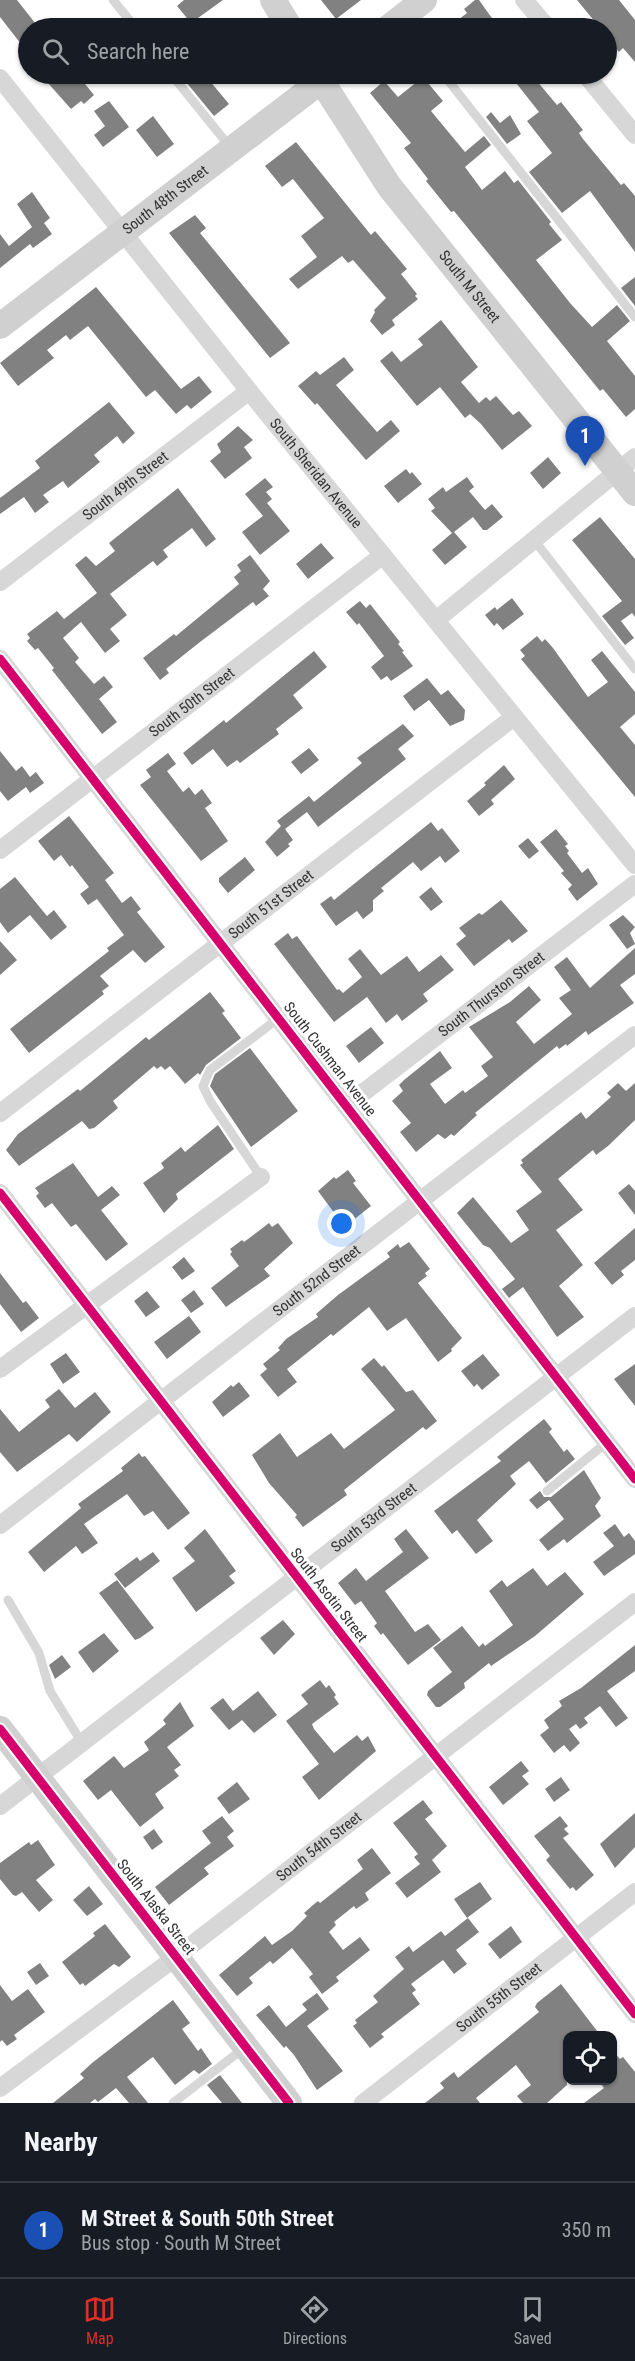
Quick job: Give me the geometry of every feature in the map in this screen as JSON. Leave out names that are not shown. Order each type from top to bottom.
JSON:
[{"type":"street","points":[[273,0],[284,18]]},
{"type":"street","points":[[405,18],[424,0]]},
{"type":"street","points":[[524,0],[539,18]]},
{"type":"street","name":"South Sheridan Avenue","points":[[0,78],[249,391],[635,865]]},
{"type":"street","name":"South 48th Street","points":[[0,326],[313,84]]},
{"type":"street","name":"South M Street","points":[[328,84],[389,186],[626,464],[635,493]]},
{"type":"street","points":[[593,84],[635,135]]},
{"type":"street","name":"South 49th Street","points":[[0,582],[249,391]]},
{"type":"street","points":[[436,620],[626,464]]},
{"type":"street","name":"South 50th Street","points":[[0,850],[383,555]]},
{"type":"street","name":"South Cushman Avenue","points":[[0,659],[635,1479]]},
{"type":"street","name":"South 51st Street","points":[[0,1113],[514,717]]},
{"type":"street","name":"South Thurston Street","points":[[347,1105],[635,884]]},
{"type":"street","name":"South 52nd Street","points":[[0,1525],[635,1035]]},
{"type":"street","points":[[0,1369],[261,1177]]},
{"type":"street","name":"South Asotin Street","points":[[0,1193],[635,2014]]},
{"type":"street","name":"South 53rd Street","points":[[0,1806],[635,1316]]},
{"type":"street","name":"South 54th Street","points":[[0,2088],[176,1957],[635,1602]]},
{"type":"street","name":"South Alaska Street","points":[[0,1729],[289,2103]]},
{"type":"street","name":"South 55th Street","points":[[363,2103],[635,1892]]},
{"type":"lane","points":[[113,0],[128,18]]},
{"type":"lane","points":[[179,84],[231,149]]},
{"type":"lane","points":[[450,84],[635,317]]},
{"type":"lane","points":[[534,540],[635,669]]},
{"type":"lane","points":[[261,1177],[210,1101],[203,1086],[210,1070],[279,1018]]},
{"type":"lane","points":[[547,1491],[606,1443]]},
{"type":"lane","points":[[8,1600],[39,1653],[50,1691],[82,1743]]},
{"type":"lane","points":[[173,2103],[246,2047]]},
{"type":"building","points":[[0,0],[17,0],[31,18],[18,18],[18,40],[0,17]]},
{"type":"building","points":[[184,0],[223,0],[198,18],[187,18],[177,6]]},
{"type":"building","points":[[321,0],[361,0],[337,18]]},
{"type":"building","points":[[475,0],[479,0],[492,18],[461,18],[467,13],[464,9]]},
{"type":"building","points":[[577,0],[619,0],[635,20],[635,62],[623,48],[619,52],[617,50],[617,18],[592,18]]},
{"type":"building","points":[[49,84],[85,84],[94,95],[84,104],[81,101],[71,109]]},
{"type":"building","points":[[188,84],[212,84],[229,104],[214,116]]},
{"type":"building","points":[[380,84],[387,84],[398,97],[414,84],[429,84],[443,101],[431,111],[465,152],[484,136],[491,145],[465,167],[482,190],[505,171],[514,183],[518,180],[562,240],[536,260],[592,327],[617,305],[630,321],[607,341],[635,376],[635,409],[626,417],[603,389],[600,391],[454,211],[451,212],[426,181],[428,179],[404,148],[411,143],[370,93]]},
{"type":"building","points":[[517,84],[539,84],[557,105],[561,102],[583,130],[579,133],[583,139],[621,185],[624,183],[635,196],[635,252],[590,191],[562,213],[529,172],[552,153],[527,121],[539,112]]},
{"type":"building","points":[[109,101],[129,127],[103,147],[94,135],[105,126],[94,111]]},
{"type":"building","points":[[491,112],[500,123],[510,115],[521,134],[507,144],[486,117]]},
{"type":"building","points":[[153,116],[174,144],[157,157],[136,130]]},
{"type":"building","points":[[296,142],[371,235],[375,231],[407,269],[401,274],[417,294],[415,296],[418,299],[392,320],[395,325],[382,335],[370,321],[374,310],[386,298],[353,260],[348,263],[342,256],[298,289],[289,279],[317,257],[301,236],[324,218],[293,179],[282,187],[265,166]]},
{"type":"building","points":[[32,192],[50,218],[44,223],[52,234],[33,248],[30,244],[0,268],[0,234],[9,246],[32,227],[17,204]]},
{"type":"building","points":[[195,215],[206,228],[200,233],[290,343],[270,358],[169,233]]},
{"type":"building","points":[[635,277],[635,306],[621,288]]},
{"type":"building","points":[[96,287],[181,389],[199,376],[212,392],[191,409],[187,405],[176,414],[155,390],[146,397],[88,326],[70,340],[66,335],[47,350],[54,358],[18,386],[0,363]]},
{"type":"building","points":[[441,320],[478,367],[461,382],[479,403],[486,397],[490,401],[496,396],[513,415],[519,411],[532,426],[502,450],[470,414],[465,418],[440,387],[417,406],[380,361],[392,351],[401,362],[423,345],[418,339]]},
{"type":"building","points":[[344,357],[354,370],[336,385],[377,432],[391,420],[400,431],[366,460],[317,403],[315,405],[298,386],[316,371],[320,375]]},
{"type":"building","points":[[109,402],[135,433],[123,444],[117,436],[94,455],[100,462],[68,488],[63,481],[43,495],[49,502],[35,513],[24,497],[0,514],[0,498],[40,468],[35,461]]},
{"type":"building","points":[[238,426],[253,440],[244,447],[252,458],[225,479],[210,461],[221,452],[217,444]]},
{"type":"building","points":[[548,457],[561,473],[543,489],[530,473]]},
{"type":"building","points":[[406,469],[410,474],[412,472],[422,484],[398,503],[384,486]]},
{"type":"building","points":[[467,477],[474,487],[469,491],[485,510],[492,504],[503,517],[487,530],[483,530],[473,517],[454,532],[467,547],[445,565],[432,550],[452,533],[431,511],[435,508],[428,499],[443,487],[446,492]]},
{"type":"building","points":[[265,478],[273,487],[266,492],[272,499],[267,503],[290,531],[260,555],[242,532],[263,516],[245,494]]},
{"type":"building","points":[[178,488],[216,539],[206,547],[192,528],[163,550],[168,557],[157,566],[153,561],[110,594],[127,615],[110,629],[120,641],[105,653],[81,622],[63,638],[79,658],[75,662],[94,684],[104,676],[113,687],[99,699],[117,722],[102,734],[52,670],[54,668],[38,648],[35,650],[27,641],[30,638],[27,634],[57,611],[64,619],[97,593],[75,565],[86,556],[96,566],[115,551],[109,543]]},
{"type":"building","points":[[600,517],[635,559],[635,617],[632,613],[621,621],[634,638],[625,645],[602,616],[622,601],[572,540]]},
{"type":"building","points":[[321,543],[334,558],[308,579],[296,564]]},
{"type":"building","points":[[250,555],[270,581],[263,589],[269,596],[256,606],[253,602],[200,642],[166,669],[169,673],[160,680],[143,658],[174,634],[176,636],[239,584],[234,577],[241,571],[237,565]]},
{"type":"building","points":[[512,598],[524,614],[503,630],[497,623],[494,626],[485,615],[495,607],[497,610]]},
{"type":"building","points":[[360,601],[366,608],[370,604],[400,642],[398,644],[404,651],[402,652],[413,666],[391,681],[387,676],[381,680],[371,667],[384,656],[359,623],[357,625],[346,612]]},
{"type":"building","points":[[537,636],[542,642],[545,639],[553,648],[588,697],[608,682],[591,660],[602,651],[635,692],[635,714],[620,727],[635,745],[635,797],[521,659],[525,656],[520,650]]},
{"type":"building","points":[[314,651],[327,667],[293,695],[303,708],[276,729],[279,734],[240,763],[237,760],[227,767],[213,749],[192,765],[183,753],[224,720],[226,723]]},
{"type":"building","points":[[427,678],[441,695],[448,690],[465,710],[464,720],[450,726],[429,700],[414,711],[403,696]]},
{"type":"building","points":[[403,724],[414,736],[398,749],[406,759],[318,827],[307,812],[285,829],[293,840],[288,844],[290,846],[277,857],[265,842],[281,826],[277,821],[309,796],[314,802],[362,763],[357,758]]},
{"type":"building","points":[[309,748],[319,760],[301,774],[291,762]]},
{"type":"building","points":[[0,751],[16,771],[22,766],[30,777],[36,772],[44,783],[30,793],[26,787],[8,801],[0,791]]},
{"type":"building","points":[[168,753],[176,764],[167,771],[183,792],[189,787],[195,795],[202,789],[212,803],[205,808],[228,841],[201,861],[140,785],[151,777],[146,770]]},
{"type":"building","points":[[504,765],[515,779],[491,800],[494,804],[479,816],[467,801]]},
{"type":"building","points":[[69,816],[114,873],[105,880],[122,903],[131,896],[141,909],[137,912],[165,947],[145,963],[133,950],[100,976],[109,986],[102,991],[104,994],[29,1053],[10,1029],[109,951],[107,948],[124,935],[97,899],[88,905],[80,894],[89,887],[72,865],[70,867],[61,855],[54,861],[38,841]]},
{"type":"building","points":[[431,822],[438,831],[442,828],[460,851],[445,863],[440,856],[421,871],[413,862],[381,888],[384,891],[373,900],[373,911],[363,919],[357,911],[336,926],[320,904],[331,896],[334,900]]},
{"type":"building","points":[[556,829],[568,844],[565,846],[569,851],[567,853],[582,873],[588,868],[598,884],[577,901],[568,889],[572,885],[561,873],[564,871],[540,842]]},
{"type":"building","points":[[528,838],[539,851],[529,859],[518,846]]},
{"type":"building","points":[[245,857],[255,870],[228,893],[219,882],[219,878]]},
{"type":"building","points":[[15,877],[47,916],[54,910],[67,927],[51,940],[30,915],[8,933],[0,922],[0,889]]},
{"type":"building","points":[[431,887],[443,902],[431,911],[419,897]]},
{"type":"building","points":[[501,900],[528,931],[512,943],[509,939],[474,966],[456,944],[466,936],[459,928],[479,913],[482,915]]},
{"type":"building","points":[[623,915],[635,927],[630,933],[635,944],[627,949],[609,925]]},
{"type":"building","points":[[288,933],[292,939],[297,936],[337,990],[343,993],[362,977],[348,959],[360,949],[381,975],[407,956],[419,972],[441,955],[454,970],[423,994],[428,1001],[402,1021],[397,1014],[386,1023],[367,997],[334,1022],[274,944]]},
{"type":"building","points":[[0,941],[17,960],[0,975]]},
{"type":"building","points":[[635,948],[635,974],[620,985],[634,1003],[588,1035],[586,1031],[567,1046],[566,1044],[559,1049],[557,1046],[475,1113],[477,1115],[454,1136],[451,1134],[445,1139],[438,1134],[416,1152],[400,1132],[411,1123],[392,1101],[403,1091],[399,1085],[404,1080],[440,1051],[452,1068],[430,1084],[445,1104],[463,1090],[465,1093],[488,1076],[481,1066],[493,1057],[469,1027],[510,1002],[529,986],[541,1000],[516,1022],[534,1044],[572,1014],[559,998],[571,990],[554,967],[567,957],[590,988]]},
{"type":"building","points":[[210,992],[225,1011],[222,1013],[241,1038],[206,1065],[200,1075],[198,1073],[185,1084],[170,1066],[165,1070],[161,1066],[157,1069],[154,1066],[113,1101],[118,1108],[94,1128],[89,1129],[82,1121],[19,1166],[6,1150],[18,1134],[78,1089],[80,1091],[146,1037],[149,1040]]},
{"type":"building","points":[[371,1027],[384,1043],[359,1063],[346,1046]]},
{"type":"building","points":[[250,1048],[298,1111],[251,1147],[210,1086],[215,1074]]},
{"type":"building","points":[[618,1083],[626,1091],[635,1083],[635,1120],[608,1146],[596,1155],[593,1150],[558,1179],[583,1210],[556,1230],[583,1265],[559,1286],[584,1317],[557,1337],[523,1287],[509,1298],[502,1289],[515,1279],[457,1213],[473,1197],[511,1243],[529,1230],[516,1211],[542,1192],[520,1165],[523,1163],[521,1160],[581,1112],[586,1119],[611,1097],[607,1093]]},
{"type":"building","points":[[218,1125],[234,1149],[176,1194],[178,1199],[164,1213],[143,1183],[164,1168],[161,1163],[181,1147],[185,1152]]},
{"type":"building","points":[[73,1163],[98,1197],[112,1186],[120,1195],[101,1210],[128,1244],[106,1261],[76,1224],[71,1227],[52,1203],[45,1208],[36,1196],[39,1193],[35,1188]]},
{"type":"building","points":[[348,1170],[356,1181],[353,1183],[371,1206],[338,1232],[328,1220],[335,1214],[318,1191],[334,1177],[336,1179]]},
{"type":"building","points":[[629,1184],[635,1191],[635,1215],[618,1193]]},
{"type":"building","points":[[269,1223],[272,1227],[278,1223],[293,1243],[264,1269],[270,1276],[226,1307],[211,1288],[239,1266],[230,1254],[232,1252],[230,1249],[242,1240],[244,1242]]},
{"type":"building","points":[[635,1228],[635,1260],[621,1271],[624,1275],[612,1285],[594,1263]]},
{"type":"building","points":[[409,1242],[430,1269],[425,1273],[427,1276],[418,1283],[462,1338],[451,1349],[452,1351],[438,1362],[406,1318],[387,1331],[369,1307],[287,1369],[297,1382],[278,1397],[260,1375],[267,1369],[263,1364],[280,1350],[278,1348],[286,1339],[318,1317],[316,1314],[338,1295],[390,1257],[387,1253],[398,1244],[400,1248]]},
{"type":"building","points":[[184,1257],[195,1271],[182,1280],[172,1267]]},
{"type":"building","points":[[0,1273],[23,1303],[26,1301],[39,1318],[21,1332],[0,1304]]},
{"type":"building","points":[[194,1290],[204,1304],[191,1313],[181,1300]]},
{"type":"building","points":[[147,1291],[160,1307],[146,1317],[134,1301]]},
{"type":"building","points":[[189,1316],[201,1332],[167,1359],[154,1342]]},
{"type":"building","points":[[66,1353],[80,1372],[63,1384],[50,1364]]},
{"type":"building","points":[[483,1354],[500,1375],[482,1390],[477,1384],[474,1387],[461,1371]]},
{"type":"building","points":[[374,1358],[382,1367],[384,1365],[406,1392],[413,1390],[437,1421],[426,1430],[423,1427],[344,1490],[347,1495],[303,1527],[295,1517],[297,1515],[269,1483],[252,1455],[280,1433],[297,1457],[331,1433],[344,1449],[395,1410],[361,1369]]},
{"type":"building","points":[[635,1364],[635,1406],[614,1379]]},
{"type":"building","points":[[239,1382],[250,1396],[223,1417],[212,1402],[231,1385],[233,1387]]},
{"type":"building","points":[[59,1389],[75,1408],[95,1392],[111,1412],[77,1442],[69,1434],[17,1472],[0,1452],[0,1409],[19,1432],[50,1407],[45,1400]]},
{"type":"building","points":[[544,1419],[552,1429],[549,1432],[564,1452],[567,1449],[575,1459],[546,1483],[529,1461],[510,1476],[516,1484],[477,1520],[493,1541],[476,1554],[457,1530],[452,1534],[434,1511],[501,1461],[497,1457]]},
{"type":"building","points":[[139,1453],[142,1457],[145,1456],[190,1513],[168,1530],[153,1511],[144,1516],[127,1494],[84,1524],[98,1543],[82,1554],[76,1546],[44,1572],[28,1552],[81,1508],[78,1504],[123,1471],[121,1468]]},
{"type":"building","points":[[584,1470],[601,1498],[595,1506],[601,1516],[567,1543],[564,1539],[548,1551],[539,1540],[564,1519],[549,1500],[537,1509],[529,1500],[540,1491],[544,1497],[551,1497]]},
{"type":"building","points":[[615,1524],[624,1537],[629,1533],[635,1541],[635,1554],[604,1576],[593,1562],[614,1546],[603,1533]]},
{"type":"building","points":[[205,1529],[236,1571],[229,1576],[235,1583],[196,1612],[172,1578],[195,1561],[184,1548]]},
{"type":"building","points":[[406,1529],[429,1558],[385,1591],[415,1632],[428,1624],[441,1640],[408,1665],[383,1633],[381,1635],[374,1626],[377,1623],[361,1601],[355,1605],[338,1583],[356,1568],[366,1581],[403,1552],[394,1539]]},
{"type":"building","points":[[153,1552],[160,1561],[125,1588],[114,1574],[137,1557],[140,1561]]},
{"type":"building","points":[[533,1568],[547,1586],[565,1572],[584,1594],[535,1636],[491,1666],[489,1663],[464,1683],[465,1688],[440,1707],[436,1707],[427,1695],[428,1691],[452,1672],[433,1648],[462,1626],[479,1647],[483,1643],[485,1646],[513,1625],[489,1591],[502,1580],[507,1587]]},
{"type":"building","points":[[117,1580],[154,1628],[135,1640],[99,1593]]},
{"type":"building","points":[[283,1620],[295,1634],[274,1655],[260,1638]]},
{"type":"building","points":[[104,1633],[119,1651],[93,1673],[78,1652]]},
{"type":"building","points":[[635,1645],[635,1671],[607,1691],[628,1718],[616,1727],[600,1706],[584,1718],[588,1723],[580,1729],[576,1724],[569,1729],[580,1743],[570,1752],[564,1745],[554,1753],[540,1735],[549,1728],[544,1720],[562,1706],[559,1701],[581,1688]]},
{"type":"building","points":[[62,1655],[71,1667],[55,1679],[49,1665]]},
{"type":"building","points":[[320,1680],[326,1688],[329,1685],[339,1704],[312,1724],[314,1729],[334,1753],[357,1735],[362,1741],[368,1736],[376,1751],[319,1800],[302,1777],[319,1764],[286,1721],[308,1704],[301,1695]]},
{"type":"building","points":[[258,1691],[277,1715],[254,1733],[242,1720],[229,1730],[210,1708],[223,1698],[233,1711]]},
{"type":"building","points":[[180,1702],[194,1726],[167,1747],[181,1765],[174,1770],[179,1776],[155,1794],[164,1808],[140,1827],[111,1790],[98,1800],[83,1781],[114,1756],[124,1768],[149,1750],[144,1742],[166,1724],[163,1720]]},
{"type":"building","points":[[521,1761],[529,1771],[522,1776],[529,1784],[503,1805],[489,1787]]},
{"type":"building","points":[[561,1777],[570,1790],[554,1802],[545,1789]]},
{"type":"building","points":[[237,1782],[250,1799],[229,1814],[217,1798]]},
{"type":"building","points":[[423,1800],[433,1813],[425,1819],[447,1846],[432,1860],[441,1872],[407,1898],[395,1883],[420,1864],[414,1857],[418,1854],[393,1823]]},
{"type":"building","points":[[635,1813],[635,1847],[615,1868],[600,1844]]},
{"type":"building","points":[[222,1816],[234,1831],[227,1837],[234,1846],[204,1868],[209,1874],[169,1905],[155,1887],[211,1843],[202,1831]]},
{"type":"building","points":[[560,1816],[568,1826],[564,1829],[569,1834],[563,1838],[594,1875],[576,1891],[573,1887],[570,1889],[546,1860],[550,1856],[534,1836]]},
{"type":"building","points":[[154,1829],[163,1842],[152,1850],[143,1837]]},
{"type":"building","points":[[38,1840],[55,1865],[36,1880],[53,1900],[39,1912],[22,1892],[16,1896],[13,1895],[0,1879],[0,1863],[29,1842],[31,1845]]},
{"type":"building","points":[[372,1848],[391,1873],[365,1893],[369,1900],[356,1909],[354,1906],[334,1922],[336,1925],[329,1932],[343,1950],[360,1937],[370,1950],[336,1977],[339,1981],[322,1994],[309,1977],[313,1974],[292,1948],[273,1964],[270,1961],[249,1978],[253,1983],[237,1996],[219,1975],[265,1936],[272,1945],[292,1931],[307,1916],[304,1913],[313,1905],[318,1901],[320,1903],[363,1869],[357,1860]]},
{"type":"building","points":[[480,1882],[492,1899],[467,1918],[454,1899]]},
{"type":"building","points":[[89,1886],[103,1904],[87,1916],[73,1900]]},
{"type":"building","points":[[468,1918],[479,1932],[456,1950],[467,1964],[454,1974],[443,1960],[411,1984],[416,1990],[412,1993],[420,2004],[381,2034],[384,2037],[370,2048],[353,2026],[357,2023],[355,2020],[378,2002],[373,1996],[404,1969],[395,1957],[409,1946],[413,1952],[441,1931],[445,1936]]},
{"type":"building","points":[[105,1924],[131,1957],[119,1967],[114,1964],[85,1986],[83,1983],[80,1985],[62,1962],[95,1936],[93,1933]]},
{"type":"building","points":[[511,1926],[522,1942],[500,1959],[488,1944]]},
{"type":"building","points":[[40,1963],[49,1976],[36,1985],[27,1972]]},
{"type":"building","points":[[561,1984],[597,2031],[563,2031],[563,2085],[567,2085],[547,2103],[523,2103],[517,2096],[531,2085],[516,2065],[476,2098],[480,2103],[425,2103],[444,2088],[440,2083],[454,2072],[458,2078],[539,2012],[535,2007]]},
{"type":"building","points":[[0,1985],[12,2001],[28,1989],[45,2012],[14,2035],[17,2039],[7,2046],[2,2040],[0,2042]]},
{"type":"building","points":[[317,1993],[329,2009],[307,2026],[343,2071],[317,2090],[294,2055],[286,2046],[284,2048],[256,2015],[269,2005],[286,2027],[307,2010],[302,2004]]},
{"type":"building","points":[[173,2000],[190,2023],[182,2029],[198,2051],[201,2048],[212,2064],[199,2074],[194,2070],[175,2085],[153,2057],[127,2077],[148,2103],[129,2103],[116,2088],[98,2102],[95,2099],[90,2103],[53,2103],[84,2078],[80,2074],[92,2063]]},
{"type":"building","points":[[617,2056],[620,2059],[623,2057],[635,2072],[635,2103],[584,2103],[604,2088],[602,2085],[617,2085]]},
{"type":"building","points":[[220,2075],[242,2103],[222,2103],[207,2085]]},
{"type":"cycle path","points":[[0,659],[635,1479]]},
{"type":"cycle path","points":[[0,1193],[635,2014]]},
{"type":"cycle path","points":[[0,1729],[289,2103]]},
{"type":"place","name":"M Street & South 50th Street","points":[[585,466]]}]
